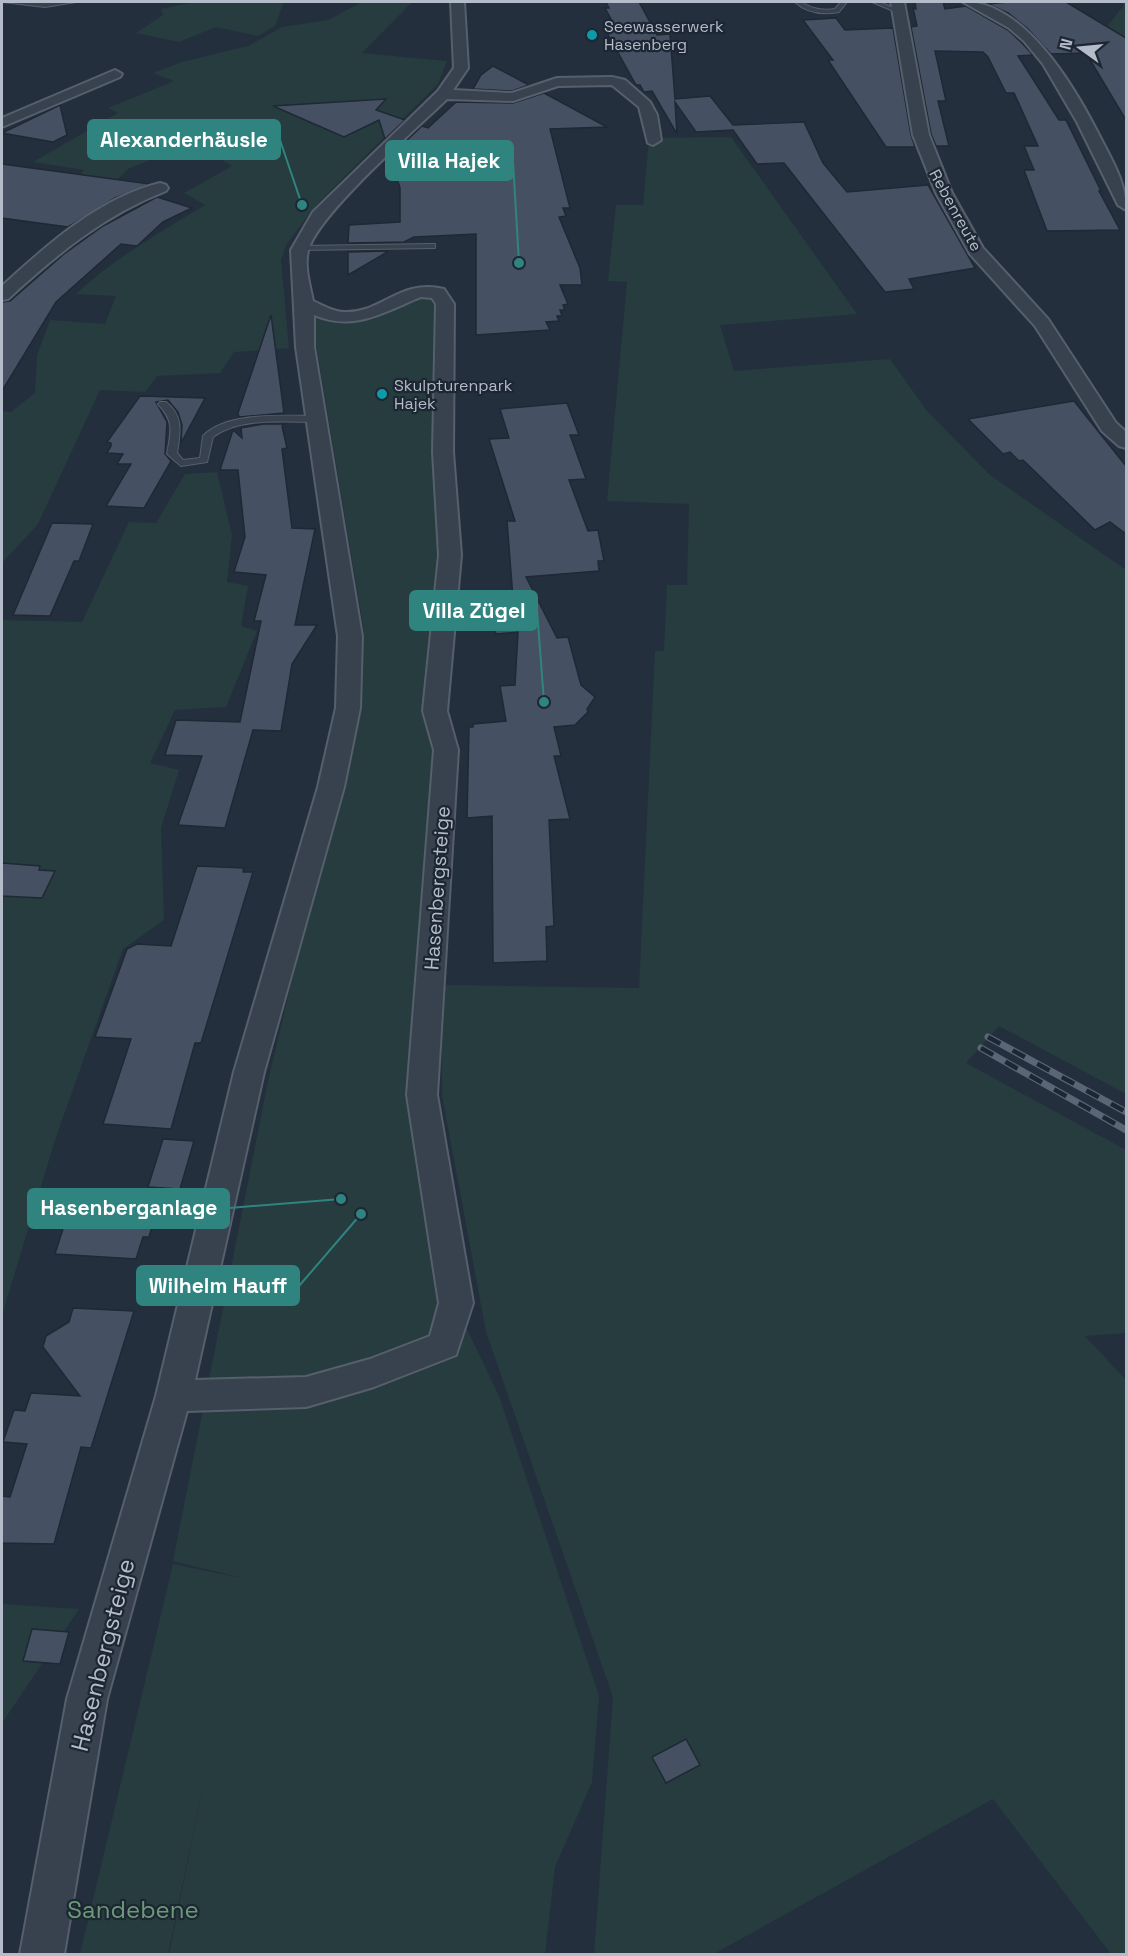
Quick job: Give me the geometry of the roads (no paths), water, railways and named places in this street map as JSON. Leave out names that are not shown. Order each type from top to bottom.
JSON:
[{"type":"street","name":"Hasenbergsteige","points":[[42,1954],[87,1699],[174,1396],[249,1072],[331,787],[348,708],[350,636],[305,347],[304,304],[296,263],[300,248],[318,216],[443,94],[461,68],[457,2]]},
{"type":"street","points":[[970,2],[1011,25],[1034,44],[1060,81],[1126,205]]},
{"type":"street","name":"Rebenreute","points":[[897,6],[921,135],[944,193],[976,250],[1042,323],[1109,427],[1126,442]]},
{"type":"street","points":[[2,123],[115,74]]},
{"type":"street","points":[[443,94],[513,96],[557,82],[612,81],[620,83],[645,105],[653,140]]},
{"type":"street","points":[[2,295],[83,226],[135,197],[160,188]]},
{"type":"street","name":"Hasenbergsteige","points":[[174,1396],[306,1392],[374,1372],[444,1345],[456,1303],[422,1095],[446,750],[435,711],[450,555],[443,452],[445,304],[438,293],[419,291],[364,314],[346,318],[332,316],[304,304]]},
{"type":"lane","points":[[6,2],[45,5],[72,2]]},
{"type":"lane","points":[[798,2],[806,8],[828,12],[837,11],[844,2]]},
{"type":"lane","points":[[874,2],[897,6]]},
{"type":"lane","points":[[300,248],[432,246]]},
{"type":"lane","points":[[163,404],[170,408],[177,421],[172,453],[181,463],[204,460],[208,436],[223,425],[272,419],[318,419]]},
{"type":"railway","points":[[988,1037],[1126,1112]]},
{"type":"railway","points":[[981,1048],[1126,1130]]},
{"type":"place","name":"Seewasserwerk Hasenberg","points":[[592,35]]},
{"type":"place","name":"Alexanderhäusle","points":[[302,205]]},
{"type":"place","name":"Villa Hajek","points":[[519,263]]},
{"type":"place","name":"Skulpturenpark Hajek","points":[[382,394]]},
{"type":"place","name":"Villa Zügel","points":[[544,702]]},
{"type":"place","name":"Hasenberganlage","points":[[341,1199]]},
{"type":"place","name":"Wilhelm Hauff","points":[[361,1214]]},
{"type":"park label","name":"Sandebene","points":[[133,1910]]}]
